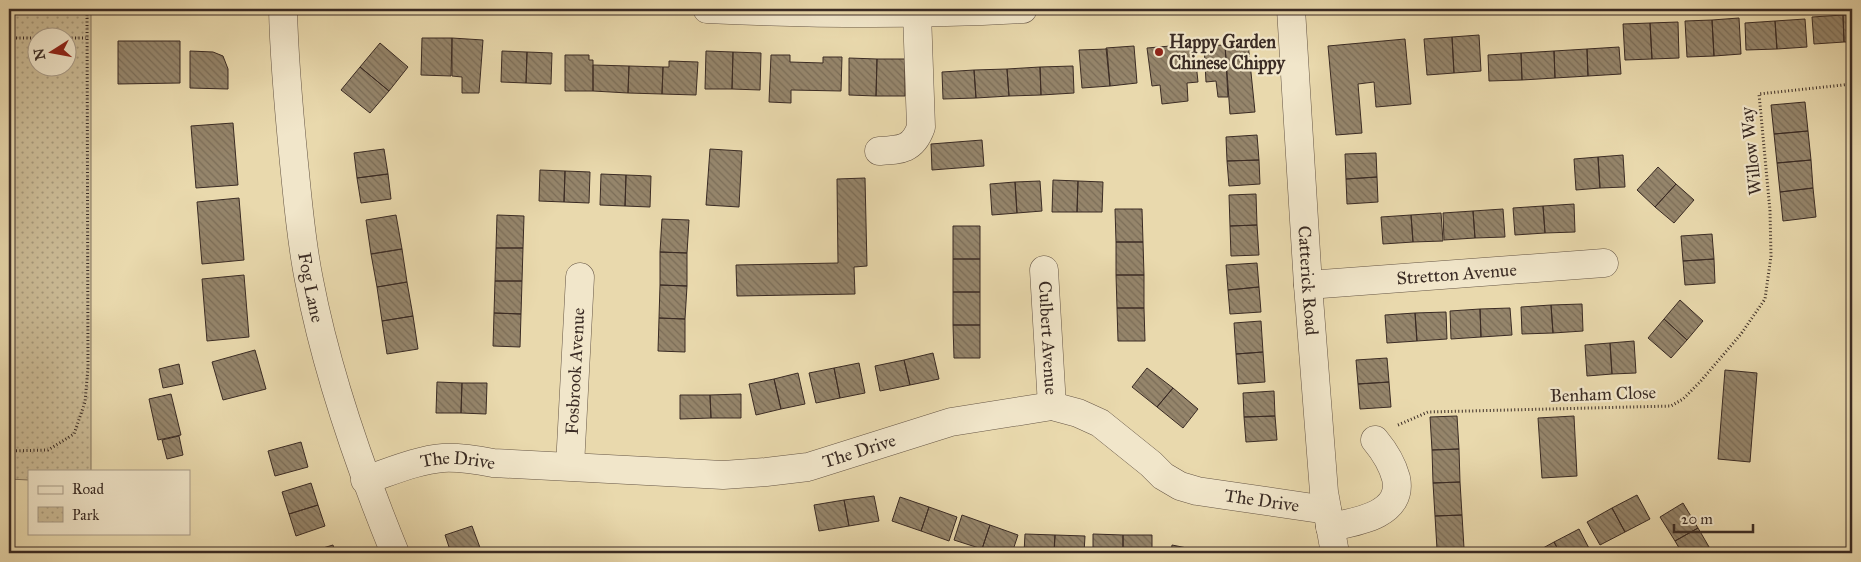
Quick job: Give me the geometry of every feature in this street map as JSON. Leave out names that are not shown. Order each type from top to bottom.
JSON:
[{"type":"street","name":"Fog Lane","points":[[283,9],[284,57],[302,242],[309,280],[334,381],[365,480],[395,553]]},
{"type":"street","points":[[707,9],[764,12],[917,13],[1023,9]]},
{"type":"street","name":"Catterick Road","points":[[1291,9],[1308,285],[1324,492],[1331,530]]},
{"type":"street","points":[[879,151],[906,148],[917,137],[921,127],[917,13]]},
{"type":"street","name":"Stretton Avenue","points":[[1308,285],[1604,263]]},
{"type":"street","name":"Culbert Avenue","points":[[1044,270],[1052,406]]},
{"type":"street","name":"Fosbrook Avenue","points":[[570,466],[580,276]]},
{"type":"street","name":"The Drive","points":[[365,480],[418,463],[443,458],[722,475],[808,467],[951,422],[1052,406],[1078,413],[1100,423],[1163,476],[1180,486],[1331,530]]},
{"type":"street","points":[[1331,530],[1381,512],[1396,497],[1397,485],[1389,458],[1385,433]]},
{"type":"path","points":[[9,451],[48,450],[74,434],[85,402],[88,368],[87,9]]},
{"type":"path","points":[[9,38],[28,38]]},
{"type":"path","points":[[78,38],[86,38]]},
{"type":"path","name":"Willow Way","points":[[1765,299],[1771,256],[1770,211],[1759,94],[1852,84]]},
{"type":"path","name":"Benham Close","points":[[1385,433],[1428,412],[1671,406],[1684,399],[1700,382],[1742,334],[1765,299]]},
{"type":"green space","points":[[9,14],[91,14],[91,470],[28,470],[28,480],[9,479]]},
{"type":"building","points":[[1843,15],[1852,15],[1852,42],[1844,42]]},
{"type":"building","points":[[1843,15],[1844,42],[1814,44],[1812,17]]},
{"type":"building","points":[[1739,18],[1741,54],[1714,56],[1712,20]]},
{"type":"building","points":[[1805,19],[1807,47],[1777,49],[1775,21]]},
{"type":"building","points":[[1712,20],[1714,56],[1687,57],[1685,21]]},
{"type":"building","points":[[1775,21],[1777,49],[1746,50],[1745,23]]},
{"type":"building","points":[[1678,22],[1679,58],[1652,59],[1650,23]]},
{"type":"building","points":[[1650,23],[1652,59],[1625,60],[1623,24]]},
{"type":"building","points":[[1479,35],[1481,71],[1454,73],[1452,37]]},
{"type":"building","points":[[1452,37],[1454,73],[1427,75],[1424,39]]},
{"type":"building","points":[[422,38],[452,38],[451,76],[421,75]]},
{"type":"building","points":[[452,38],[483,40],[479,93],[462,93],[462,77],[452,76]]},
{"type":"building","points":[[1405,39],[1411,104],[1376,107],[1374,82],[1358,84],[1362,133],[1336,135],[1328,46]]},
{"type":"building","points":[[118,41],[180,41],[180,83],[118,84]]},
{"type":"building","points":[[380,43],[408,67],[389,91],[360,67]]},
{"type":"building","points":[[1248,43],[1255,112],[1230,114],[1225,45]]},
{"type":"building","points":[[1194,44],[1198,82],[1187,83],[1188,101],[1162,104],[1160,85],[1152,86],[1147,48]]},
{"type":"building","points":[[1225,45],[1228,97],[1218,97],[1216,81],[1206,82],[1204,46]]},
{"type":"building","points":[[1134,46],[1137,83],[1110,86],[1106,48]]},
{"type":"building","points":[[1619,47],[1621,74],[1588,76],[1587,49]]},
{"type":"building","points":[[1107,49],[1110,86],[1082,88],[1079,50]]},
{"type":"building","points":[[1587,49],[1588,76],[1555,78],[1554,51]]},
{"type":"building","points":[[190,51],[213,52],[223,56],[228,69],[228,89],[190,88]]},
{"type":"building","points":[[502,51],[527,52],[526,83],[501,82]]},
{"type":"building","points":[[706,51],[733,52],[732,89],[705,89]]},
{"type":"building","points":[[1554,51],[1555,78],[1522,80],[1521,53]]},
{"type":"building","points":[[527,52],[552,53],[551,84],[526,83]]},
{"type":"building","points":[[733,52],[761,53],[760,90],[732,89]]},
{"type":"building","points":[[1521,53],[1522,80],[1489,81],[1488,55]]},
{"type":"building","points":[[565,55],[589,55],[589,60],[593,60],[593,91],[565,91]]},
{"type":"building","points":[[771,55],[790,55],[790,62],[823,63],[823,57],[842,57],[841,91],[791,90],[791,103],[769,102]]},
{"type":"building","points":[[849,58],[877,59],[876,96],[849,95]]},
{"type":"building","points":[[877,59],[905,59],[905,96],[876,96]]},
{"type":"building","points":[[669,61],[698,62],[696,95],[662,94],[663,67],[669,67]]},
{"type":"building","points":[[593,65],[629,66],[628,93],[593,91]]},
{"type":"building","points":[[629,66],[663,67],[662,94],[628,93]]},
{"type":"building","points":[[1073,66],[1074,93],[1041,95],[1040,67]]},
{"type":"building","points":[[360,67],[389,91],[370,113],[341,90]]},
{"type":"building","points":[[1040,67],[1041,95],[1009,96],[1007,69]]},
{"type":"building","points":[[1007,69],[1009,96],[976,98],[974,70]]},
{"type":"building","points":[[974,70],[976,98],[943,99],[942,72]]},
{"type":"building","points":[[1805,102],[1808,131],[1774,134],[1771,105]]},
{"type":"building","points":[[233,123],[238,185],[196,188],[191,126]]},
{"type":"building","points":[[1808,131],[1811,160],[1777,163],[1774,134]]},
{"type":"building","points":[[1257,135],[1259,160],[1227,161],[1226,137]]},
{"type":"building","points":[[982,140],[984,166],[932,170],[931,144]]},
{"type":"building","points":[[384,149],[388,174],[357,178],[354,153]]},
{"type":"building","points":[[710,149],[742,151],[739,207],[706,205]]},
{"type":"building","points":[[1376,153],[1377,177],[1346,179],[1345,154]]},
{"type":"building","points":[[1623,155],[1625,187],[1600,188],[1598,157]]},
{"type":"building","points":[[1598,157],[1600,188],[1576,190],[1574,159]]},
{"type":"building","points":[[1259,160],[1260,184],[1229,186],[1227,161]]},
{"type":"building","points":[[1811,160],[1813,188],[1780,192],[1777,163]]},
{"type":"building","points":[[1658,167],[1676,184],[1655,207],[1637,190]]},
{"type":"building","points":[[540,170],[565,171],[564,202],[539,201]]},
{"type":"building","points":[[565,171],[590,172],[589,203],[564,202]]},
{"type":"building","points":[[388,174],[391,199],[361,203],[357,178]]},
{"type":"building","points":[[601,174],[626,175],[625,206],[600,205]]},
{"type":"building","points":[[626,175],[651,176],[650,207],[625,206]]},
{"type":"building","points":[[1377,177],[1378,202],[1347,204],[1346,179]]},
{"type":"building","points":[[865,178],[867,266],[854,267],[855,294],[737,296],[736,265],[838,263],[837,179]]},
{"type":"building","points":[[1053,180],[1078,181],[1077,212],[1052,212]]},
{"type":"building","points":[[1040,181],[1042,211],[1017,213],[1015,182]]},
{"type":"building","points":[[1078,181],[1103,182],[1102,212],[1077,212]]},
{"type":"building","points":[[1015,182],[1017,213],[992,215],[990,184]]},
{"type":"building","points":[[1676,184],[1694,200],[1674,223],[1655,207]]},
{"type":"building","points":[[1813,188],[1816,217],[1783,221],[1780,192]]},
{"type":"building","points":[[1256,194],[1257,225],[1230,226],[1229,195]]},
{"type":"building","points":[[239,198],[244,260],[202,264],[197,202]]},
{"type":"building","points":[[1574,204],[1575,232],[1545,233],[1543,206]]},
{"type":"building","points":[[1543,206],[1545,233],[1515,235],[1513,208]]},
{"type":"building","points":[[1115,209],[1142,209],[1143,242],[1116,242]]},
{"type":"building","points":[[1503,209],[1505,237],[1475,238],[1473,211]]},
{"type":"building","points":[[1473,211],[1475,238],[1444,240],[1443,213]]},
{"type":"building","points":[[1441,213],[1443,241],[1413,242],[1411,215]]},
{"type":"building","points":[[396,215],[402,249],[371,254],[366,220]]},
{"type":"building","points":[[497,215],[524,216],[523,248],[496,248]]},
{"type":"building","points":[[1411,215],[1413,242],[1383,244],[1381,217]]},
{"type":"building","points":[[662,219],[689,220],[687,253],[660,252]]},
{"type":"building","points":[[1257,225],[1259,255],[1231,256],[1230,226]]},
{"type":"building","points":[[953,226],[980,226],[980,259],[953,259]]},
{"type":"building","points":[[1712,234],[1714,259],[1683,261],[1681,236]]},
{"type":"building","points":[[1116,242],[1143,242],[1144,275],[1116,275]]},
{"type":"building","points":[[496,248],[523,248],[522,281],[495,281]]},
{"type":"building","points":[[402,249],[407,282],[377,287],[371,254]]},
{"type":"building","points":[[660,252],[687,253],[687,286],[660,285]]},
{"type":"building","points":[[953,259],[980,259],[980,292],[953,292]]},
{"type":"building","points":[[1714,259],[1715,283],[1685,285],[1683,261]]},
{"type":"building","points":[[1257,263],[1259,287],[1228,290],[1226,265]]},
{"type":"building","points":[[244,275],[249,337],[207,341],[202,279]]},
{"type":"building","points":[[1116,275],[1144,275],[1144,308],[1117,308]]},
{"type":"building","points":[[495,281],[522,281],[521,314],[494,313]]},
{"type":"building","points":[[407,282],[413,316],[382,321],[377,287]]},
{"type":"building","points":[[660,285],[687,286],[685,319],[659,318]]},
{"type":"building","points":[[1259,287],[1261,312],[1230,314],[1228,290]]},
{"type":"building","points":[[953,292],[980,292],[980,325],[953,325]]},
{"type":"building","points":[[1680,300],[1703,321],[1687,340],[1664,319]]},
{"type":"building","points":[[1582,304],[1583,331],[1553,333],[1551,305]]},
{"type":"building","points":[[1551,305],[1553,333],[1522,334],[1521,307]]},
{"type":"building","points":[[1117,308],[1144,308],[1145,341],[1118,341]]},
{"type":"building","points":[[1510,308],[1512,335],[1481,337],[1480,309]]},
{"type":"building","points":[[1480,309],[1481,337],[1451,339],[1450,311]]},
{"type":"building","points":[[1446,312],[1447,339],[1417,341],[1415,313]]},
{"type":"building","points":[[494,313],[521,314],[520,347],[493,346]]},
{"type":"building","points":[[1415,313],[1417,341],[1387,343],[1385,315]]},
{"type":"building","points":[[413,316],[418,349],[387,354],[382,321]]},
{"type":"building","points":[[659,318],[685,319],[685,352],[658,351]]},
{"type":"building","points":[[1664,319],[1687,340],[1671,358],[1648,338]]},
{"type":"building","points":[[1261,321],[1263,352],[1236,354],[1234,323]]},
{"type":"building","points":[[953,325],[980,325],[980,358],[954,358]]},
{"type":"building","points":[[1634,341],[1636,373],[1612,374],[1610,343]]},
{"type":"building","points":[[1610,343],[1612,374],[1587,376],[1585,345]]},
{"type":"building","points":[[255,350],[266,389],[223,400],[212,362]]},
{"type":"building","points":[[1263,352],[1265,382],[1238,384],[1236,354]]},
{"type":"building","points":[[933,353],[939,379],[910,385],[904,360]]},
{"type":"building","points":[[1387,358],[1389,382],[1358,384],[1356,360]]},
{"type":"building","points":[[904,360],[910,385],[880,391],[875,366]]},
{"type":"building","points":[[859,363],[865,393],[840,398],[834,368]]},
{"type":"building","points":[[179,364],[183,384],[163,388],[159,369]]},
{"type":"building","points":[[834,368],[840,398],[816,403],[809,373]]},
{"type":"building","points":[[1147,368],[1173,388],[1157,407],[1132,387]]},
{"type":"building","points":[[1725,370],[1757,373],[1750,462],[1718,459]]},
{"type":"building","points":[[798,373],[805,404],[781,409],[774,379]]},
{"type":"building","points":[[774,379],[781,409],[756,415],[749,384]]},
{"type":"building","points":[[437,382],[462,383],[461,413],[436,413]]},
{"type":"building","points":[[1389,382],[1391,407],[1360,409],[1358,384]]},
{"type":"building","points":[[462,383],[487,383],[486,414],[461,413]]},
{"type":"building","points":[[1173,388],[1198,409],[1183,428],[1157,407]]},
{"type":"building","points":[[1274,391],[1275,416],[1244,417],[1243,393]]},
{"type":"building","points":[[171,394],[181,435],[158,440],[149,399]]},
{"type":"building","points":[[741,394],[741,418],[711,418],[710,395]]},
{"type":"building","points":[[680,395],[710,395],[711,418],[680,419]]},
{"type":"building","points":[[1275,416],[1277,440],[1246,442],[1244,417]]},
{"type":"building","points":[[1457,416],[1459,449],[1432,450],[1430,417]]},
{"type":"building","points":[[1574,416],[1577,476],[1542,478],[1538,418]]},
{"type":"building","points":[[179,436],[183,455],[167,459],[162,440]]},
{"type":"building","points":[[301,442],[308,467],[275,476],[268,451]]},
{"type":"building","points":[[1459,449],[1460,482],[1433,483],[1432,450]]},
{"type":"building","points":[[1460,482],[1462,515],[1435,516],[1433,483]]},
{"type":"building","points":[[311,483],[318,505],[289,514],[282,492]]},
{"type":"building","points":[[1637,495],[1650,519],[1625,532],[1612,508]]},
{"type":"building","points":[[874,496],[879,521],[849,526],[844,500]]},
{"type":"building","points":[[900,497],[929,507],[921,531],[892,521]]},
{"type":"building","points":[[844,500],[849,526],[819,531],[814,505]]},
{"type":"building","points":[[1683,503],[1698,528],[1675,541],[1660,517]]},
{"type":"building","points":[[318,505],[325,526],[296,536],[289,514]]},
{"type":"building","points":[[929,507],[957,517],[949,541],[921,531]]},
{"type":"building","points":[[1612,508],[1625,532],[1600,545],[1587,522]]},
{"type":"building","points":[[962,515],[990,525],[982,549],[954,540]]},
{"type":"building","points":[[1462,515],[1464,548],[1437,549],[1435,516]]},
{"type":"building","points":[[990,525],[1018,535],[1012,553],[994,553],[982,549]]},
{"type":"building","points":[[472,526],[482,553],[451,553],[445,535]]},
{"type":"building","points":[[1698,528],[1712,552],[1682,553],[1675,541]]},
{"type":"building","points":[[1579,529],[1591,552],[1560,553],[1554,542]]},
{"type":"building","points":[[1025,534],[1055,535],[1054,553],[1024,553]]},
{"type":"building","points":[[1093,534],[1123,535],[1123,553],[1093,553]]},
{"type":"building","points":[[1055,535],[1085,536],[1084,553],[1054,553]]},
{"type":"building","points":[[1123,535],[1152,535],[1152,553],[1123,553]]},
{"type":"building","points":[[1554,542],[1560,553],[1534,553]]},
{"type":"building","points":[[333,545],[335,553],[306,553]]},
{"type":"building","points":[[1172,545],[1202,551],[1201,553],[1171,553]]},
{"type":"building","points":[[1277,548],[1278,553],[1250,553]]},
{"type":"place","name":"Happy Garden Chinese Chippy","points":[[1159,52]]}]
